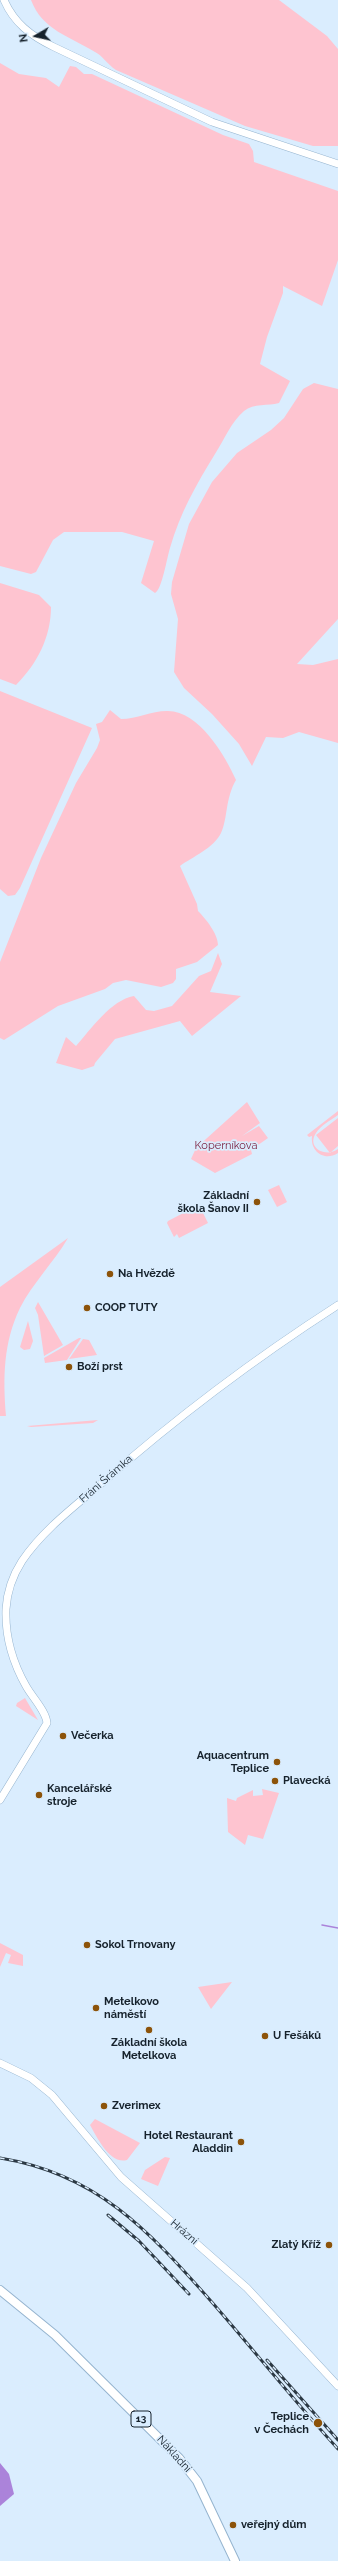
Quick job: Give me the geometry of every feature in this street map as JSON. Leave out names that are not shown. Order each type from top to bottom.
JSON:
[{"type":"main road","name":"Nákladní","points":[[0,2290],[16,2301],[55,2335],[184,2464],[204,2494],[234,2561]]},
{"type":"street","points":[[4,0],[20,25],[32,35],[54,47],[212,122],[338,164]]},
{"type":"street","name":"Fráni Šrámka","points":[[0,1800],[44,1729],[47,1720],[22,1679],[8,1637],[6,1608],[8,1593],[22,1561],[34,1545],[76,1504],[190,1408],[255,1360],[338,1305]]},
{"type":"street","name":"Hrázní","points":[[0,2063],[31,2078],[59,2103],[121,2177],[247,2288],[338,2386]]},
{"type":"green space","points":[[31,0],[279,0],[327,36],[338,49],[338,146],[313,146],[245,126],[116,70],[98,53],[58,32],[50,26],[42,19]]},
{"type":"green space","points":[[0,63],[19,74],[46,78],[59,87],[70,66],[76,67],[84,74],[92,74],[223,135],[249,144],[253,151],[254,162],[338,191],[338,260],[322,306],[283,286],[283,293],[267,337],[260,364],[290,381],[279,403],[248,408],[239,415],[231,426],[189,500],[174,535],[160,586],[158,591],[155,593],[141,583],[154,541],[122,532],[64,532],[53,540],[36,572],[31,574],[0,566]]},
{"type":"green space","points":[[314,383],[338,389],[338,619],[297,664],[313,665],[338,659],[338,743],[299,732],[283,738],[266,737],[252,766],[239,744],[212,714],[184,688],[174,672],[178,619],[171,594],[172,582],[189,524],[212,482],[237,453],[271,430],[284,418],[303,389]]},
{"type":"green space","points":[[0,583],[39,595],[51,607],[48,629],[41,649],[24,677],[16,685],[0,679]]},
{"type":"green space","points":[[0,691],[92,728],[20,888],[15,895],[8,896],[0,889]]},
{"type":"green space","points":[[110,710],[121,719],[167,711],[178,713],[189,718],[200,726],[218,747],[236,780],[232,787],[223,827],[218,838],[208,848],[180,866],[197,904],[198,911],[208,922],[214,932],[218,945],[197,962],[176,969],[176,979],[173,983],[161,987],[126,980],[113,983],[105,989],[58,1006],[4,1040],[0,1038],[0,962],[41,858],[76,783],[97,748],[100,740],[96,724],[102,722]]},
{"type":"green space","points":[[218,953],[222,964],[210,992],[241,996],[192,1036],[180,1021],[115,1039],[94,1066],[82,1070],[56,1063],[66,1037],[76,1046],[102,1016],[117,1003],[134,996],[146,1010],[154,1011],[172,1006],[199,976],[211,971]]},
{"type":"green space","name":"Koperníkova","points":[[247,1102],[260,1123],[242,1136],[259,1126],[268,1138],[251,1150],[252,1154],[215,1173],[191,1159],[196,1148]]},
{"type":"green space","points":[[338,1111],[338,1115],[320,1128],[314,1138],[315,1147],[323,1152],[333,1152],[338,1149],[338,1153],[323,1156],[319,1154],[313,1146],[312,1136],[309,1137],[307,1135]]},
{"type":"green space","points":[[338,1118],[338,1146],[330,1153],[316,1135]]},
{"type":"green space","points":[[279,1185],[287,1202],[277,1207],[268,1190]]},
{"type":"green space","points":[[199,1205],[208,1223],[179,1238],[177,1234],[174,1237],[167,1223],[168,1221]]},
{"type":"green space","points":[[68,1238],[25,1299],[14,1321],[7,1348],[5,1375],[6,1416],[0,1416],[0,1287]]},
{"type":"green space","points":[[38,1302],[63,1345],[44,1356],[38,1315],[35,1308]]},
{"type":"green space","points":[[28,1321],[33,1341],[30,1349],[24,1350],[20,1347]]},
{"type":"green space","points":[[81,1338],[67,1360],[45,1363],[44,1358]]},
{"type":"green space","points":[[83,1339],[89,1340],[97,1355],[69,1359]]},
{"type":"green space","points":[[98,1420],[93,1423],[27,1426]]},
{"type":"green space","points":[[25,1698],[38,1720],[16,1706],[17,1703]]},
{"type":"green space","points":[[262,1789],[279,1793],[263,1839],[248,1835],[245,1845],[228,1832],[227,1798],[236,1801],[237,1798],[253,1790],[253,1796],[263,1795]]},
{"type":"green space","points":[[0,1943],[23,1955],[23,1966],[8,1963],[11,1955],[6,1953],[0,1967]]},
{"type":"green space","points":[[232,1982],[211,2009],[198,1987]]},
{"type":"green space","points":[[95,2119],[140,2143],[127,2160],[115,2158],[100,2143],[90,2125]]},
{"type":"green space","points":[[165,2157],[170,2158],[158,2186],[141,2179],[145,2170]]},
{"type":"shaded area","points":[[0,2463],[9,2474],[14,2494],[0,2506]]},
{"type":"waterway","points":[[322,1925],[338,1928]]},
{"type":"railway","points":[[0,2158],[34,2166],[65,2177],[93,2192],[118,2209],[142,2229],[187,2274],[338,2449]]},
{"type":"railway","points":[[108,2215],[139,2241],[189,2294]]},
{"type":"railway","points":[[267,2360],[338,2440]]},
{"type":"place","name":"Základní škola Šanov II","points":[[257,1202]]},
{"type":"place","name":"Na Hvězdě","points":[[110,1274]]},
{"type":"place","name":"COOP TUTY","points":[[87,1308]]},
{"type":"place","name":"Boží prst","points":[[69,1367]]},
{"type":"place","name":"Večerka","points":[[63,1736]]},
{"type":"place","name":"Aquacentrum Teplice","points":[[277,1762]]},
{"type":"place","name":"Plavecká","points":[[275,1781]]},
{"type":"place","name":"Kancelářské stroje","points":[[39,1795]]},
{"type":"place","name":"Sokol Trnovany","points":[[87,1945]]},
{"type":"place","name":"Metelkovo náměstí","points":[[96,2008]]},
{"type":"place","name":"Základní škola Metelkova","points":[[149,2030]]},
{"type":"place","name":"U Fešáků","points":[[265,2036]]},
{"type":"place","name":"Zverimex","points":[[104,2106]]},
{"type":"place","name":"Hotel Restaurant Aladdin","points":[[241,2142]]},
{"type":"place","name":"Zlatý Kříž","points":[[329,2245]]},
{"type":"place","name":"Teplice v Čechách","points":[[318,2423]]},
{"type":"place","name":"veřejný dům","points":[[233,2525]]}]
